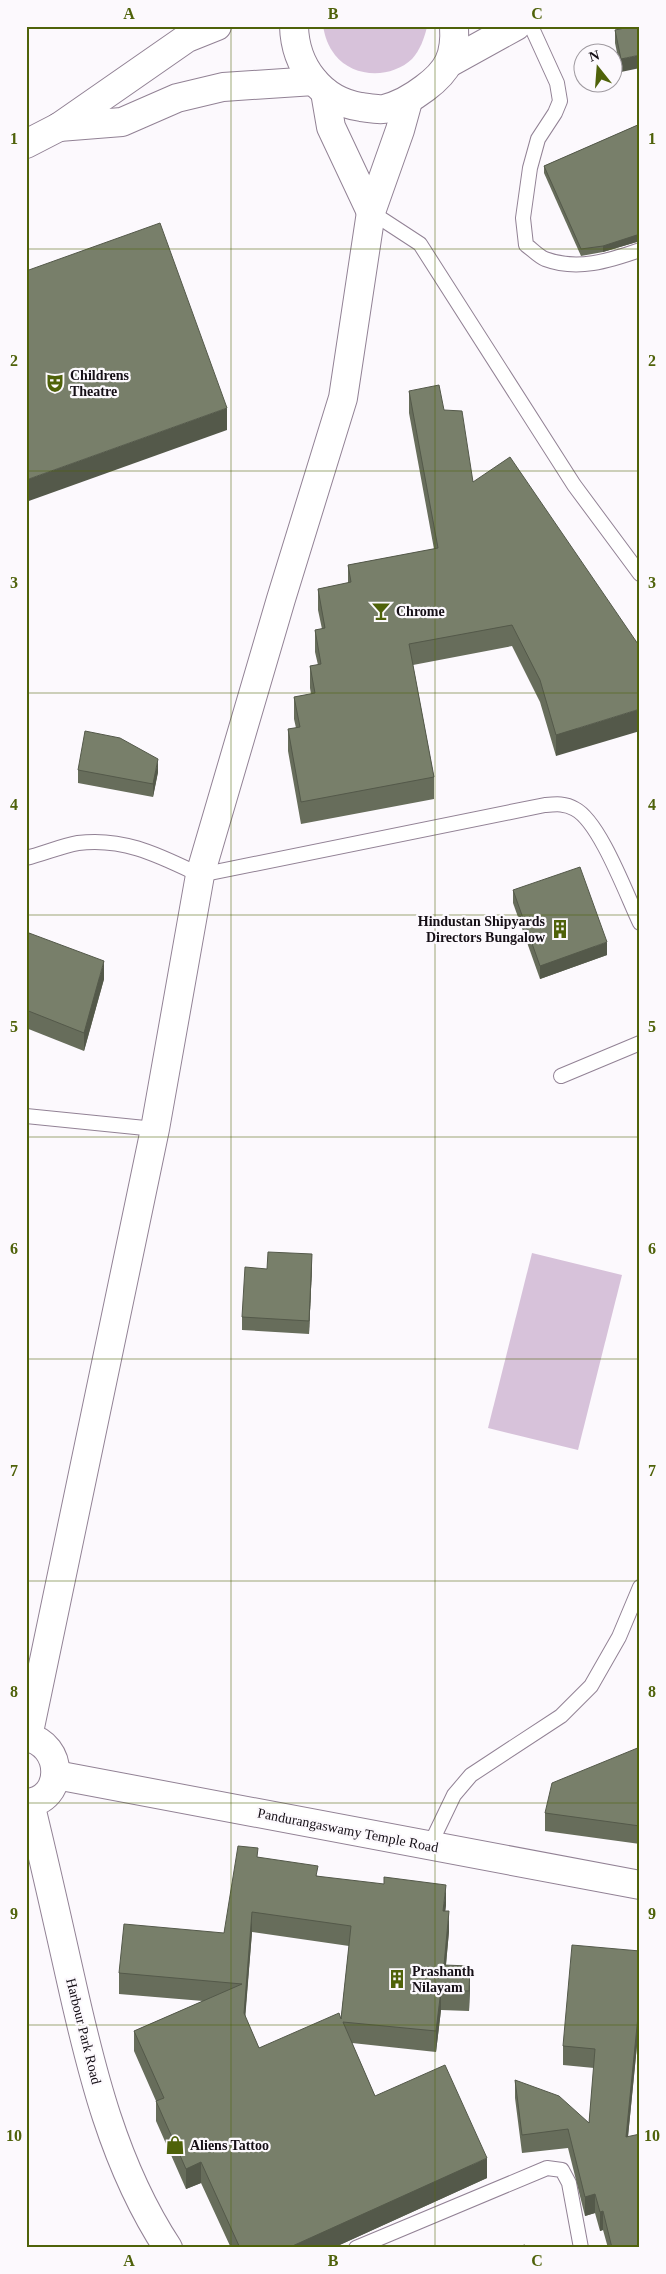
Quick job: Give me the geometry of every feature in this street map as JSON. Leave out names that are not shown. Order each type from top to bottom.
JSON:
[{"type":"street","points":[[26,144],[59,127],[187,38],[217,26]]},
{"type":"street","points":[[294,26],[294,38],[302,65],[319,86],[338,100],[354,106],[382,110],[408,101],[439,78],[449,63],[455,42],[454,26]]},
{"type":"street","points":[[449,63],[516,26]]},
{"type":"street","points":[[59,127],[122,122],[178,98],[223,86],[319,86]]},
{"type":"street","points":[[319,86],[331,127],[370,212]]},
{"type":"street","points":[[28,1803],[47,1792],[56,1775],[55,1762],[50,1750],[40,1741],[27,1737],[155,1129],[200,875],[281,599],[343,398],[370,212],[400,130],[408,101]]},
{"type":"street","name":"Pandurangaswamy Temple Road","points":[[56,1775],[640,1885]]},
{"type":"street","name":"Harbour Park Road","points":[[28,1803],[34,1860],[114,2142],[147,2217],[168,2248]]},
{"type":"lane","points":[[531,26],[557,83],[560,100],[556,113],[538,139],[530,168],[523,218],[526,245],[544,258],[573,266],[600,262],[640,250]]},
{"type":"lane","points":[[370,212],[420,244],[574,485],[640,574]]},
{"type":"lane","points":[[26,858],[78,843],[127,844],[167,859],[200,875],[562,803],[577,809],[591,824],[640,923]]},
{"type":"lane","points":[[561,1076],[640,1043]]},
{"type":"lane","points":[[26,1116],[155,1129]]},
{"type":"lane","points":[[430,1845],[454,1795],[470,1776],[561,1716],[591,1686],[619,1637],[640,1587]]},
{"type":"lane","points":[[356,2248],[547,2168],[562,2170],[569,2183],[581,2248]]},
{"type":"shaded area","points":[[323,26],[427,27],[425,36],[412,59],[394,70],[372,73],[362,72],[343,63],[330,48]]},
{"type":"shaded area","points":[[532,1253],[622,1275],[578,1450],[488,1428]]},
{"type":"building","points":[[640,26],[640,55],[624,58],[624,42],[617,42],[615,30]]},
{"type":"building","points":[[640,124],[640,234],[603,246],[581,249],[544,166]]},
{"type":"building","points":[[160,223],[227,408],[26,480],[26,271]]},
{"type":"building","points":[[439,385],[444,410],[462,411],[473,482],[510,457],[640,647],[640,709],[556,735],[540,680],[512,625],[409,644],[434,777],[301,802],[288,729],[300,727],[294,697],[315,693],[310,666],[321,664],[315,630],[325,628],[318,589],[351,582],[348,565],[438,548],[409,391]]},
{"type":"building","points":[[85,731],[120,738],[158,759],[153,784],[78,770]]},
{"type":"building","name":"Hindustan Shipyards Directors Bungalow","points":[[580,867],[607,942],[540,966],[513,890]]},
{"type":"building","points":[[29,933],[104,961],[84,1033],[26,1010],[26,944]]},
{"type":"building","points":[[268,1252],[312,1254],[309,1321],[242,1317],[245,1267],[267,1269]]},
{"type":"building","points":[[640,1747],[640,1826],[545,1813],[552,1783]]},
{"type":"building","points":[[238,1846],[258,1848],[257,1857],[318,1866],[316,1876],[384,1884],[384,1877],[446,1885],[443,1911],[449,1911],[444,1965],[470,1966],[469,1991],[441,1990],[436,2031],[343,2022],[375,2096],[445,2065],[487,2158],[288,2248],[240,2248],[201,2162],[186,2169],[156,2101],[164,2098],[134,2031],[242,1984],[119,1973],[124,1924],[224,1933]],"holes":[[[252,1912],[351,1926],[341,2019],[339,2013],[259,2048],[244,2013]]]},
{"type":"building","points":[[572,1945],[640,1951],[640,1996],[626,2137],[640,2134],[640,2248],[612,2248],[603,2211],[600,2212],[595,2194],[585,2197],[568,2129],[522,2135],[515,2080],[559,2096],[589,2123],[595,2049],[563,2046]]},
{"type":"building","points":[[525,2245],[526,2248],[511,2248]]},
{"type":"place","name":"Childrens Theatre","points":[[55,383]]},
{"type":"place","name":"Chrome","points":[[381,611]]},
{"type":"place","name":"Hindustan Shipyards Directors Bungalow","points":[[560,929]]},
{"type":"place","name":"Prashanth Nilayam","points":[[397,1979]]},
{"type":"place","name":"Aliens Tattoo","points":[[175,2145]]}]
